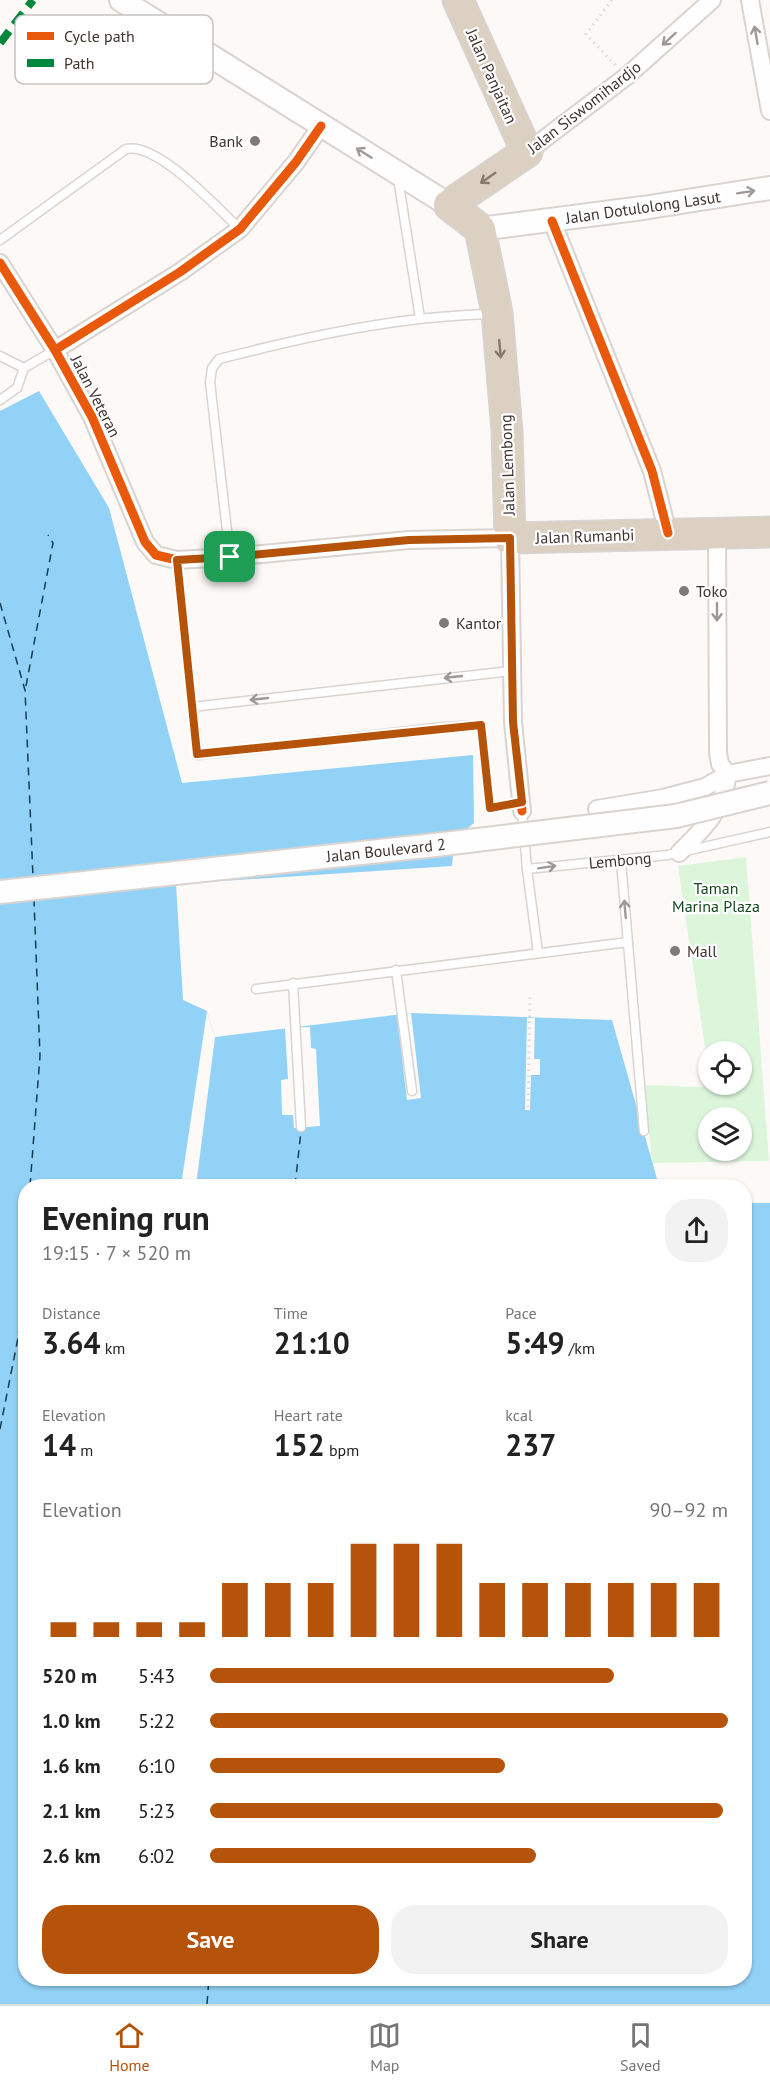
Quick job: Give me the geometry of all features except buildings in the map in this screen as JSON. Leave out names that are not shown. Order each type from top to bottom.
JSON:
[{"type":"highway","name":"Jalan Panjaitan","points":[[458,0],[526,152]]},
{"type":"highway","name":"Jalan Siswomihardjo","points":[[449,205],[526,152]]},
{"type":"highway","points":[[449,205],[480,229]]},
{"type":"highway","name":"Jalan Lembong","points":[[480,229],[497,313],[507,431],[510,538]]},
{"type":"highway","name":"Jalan Rumanbi","points":[[510,538],[770,532]]},
{"type":"main road","points":[[121,0],[145,15]]},
{"type":"main road","points":[[213,58],[449,205]]},
{"type":"main road","name":"Jalan Dotulolong Lasut","points":[[480,229],[552,221],[770,188]]},
{"type":"main road","name":"Jalan Boulevard 2","points":[[0,892],[612,826],[676,816],[770,793]]},
{"type":"street","name":"Jalan Siswomihardjo","points":[[526,152],[627,76],[712,0]]},
{"type":"street","points":[[750,0],[770,111]]},
{"type":"street","points":[[55,350],[180,272],[240,229],[296,162],[321,126]]},
{"type":"street","points":[[552,221],[652,471],[668,533]]},
{"type":"street","name":"Jalan Veteran","points":[[0,263],[55,350],[93,417],[151,550]]},
{"type":"street","points":[[679,853],[711,822],[725,793],[728,774],[720,764],[718,753],[717,533]]},
{"type":"street","name":"Jalan Rumanbi","points":[[151,550],[163,558],[177,560],[409,540],[510,538]]},
{"type":"street","name":"Jalan Lembong","points":[[510,538],[511,670],[522,806]]},
{"type":"street","points":[[597,809],[663,798],[705,787],[728,774],[770,766]]},
{"type":"lane","points":[[0,240],[126,149],[135,147],[144,149],[169,164],[240,229]]},
{"type":"lane","points":[[398,174],[420,318]]},
{"type":"lane","points":[[230,557],[210,382],[212,368],[219,359],[322,334],[420,318],[497,313]]},
{"type":"lane","points":[[0,400],[17,388],[24,368],[55,350]]},
{"type":"lane","points":[[0,356],[24,368]]},
{"type":"lane","points":[[177,560],[198,755],[444,727],[481,725],[490,808],[522,806],[527,869],[538,953]]},
{"type":"lane","points":[[192,706],[511,670]]},
{"type":"lane","name":"Lembong","points":[[527,869],[621,861],[679,853],[770,832]]},
{"type":"lane","points":[[621,861],[644,1131]]},
{"type":"lane","points":[[256,988],[628,942]]},
{"type":"lane","points":[[396,970],[412,1091]]},
{"type":"lane","points":[[293,983],[301,1127]]},
{"type":"path","points":[[612,0],[586,34],[627,76]]},
{"type":"path","points":[[528,1107],[530,998]]},
{"type":"green space","name":"Taman Marina Plaza","points":[[746,857],[769,1161],[652,1163],[645,1085],[698,1087],[698,1095],[752,1095],[752,1041],[704,1041],[678,866]]},
{"type":"water","points":[[39,391],[109,508],[182,783],[473,755],[474,823],[454,840],[452,866],[176,884],[183,1000],[207,1011],[215,1037],[411,1013],[612,1020],[657,1179],[18,1179],[18,1986],[752,1986],[752,1203],[770,1203],[770,2004],[0,2004],[0,411]]},
{"type":"pier","points":[[207,1011],[215,1037],[197,1179],[182,1179]]},
{"type":"pier","points":[[411,1013],[421,1098],[407,1100],[397,1015]]},
{"type":"pier","points":[[527,1018],[535,1018],[534,1059],[540,1059],[540,1075],[531,1075],[530,1110],[525,1110]]},
{"type":"pier","points":[[310,1027],[311,1048],[316,1049],[320,1126],[294,1128],[293,1115],[282,1115],[281,1080],[288,1079],[285,1028]]},
{"type":"ferry route","points":[[26,686],[53,543],[48,535]]},
{"type":"ferry route","points":[[0,603],[25,690],[33,877]]},
{"type":"ferry route","points":[[31,1179],[40,1056],[34,900]]},
{"type":"ferry route","points":[[296,1179],[301,1131]]},
{"type":"ferry route","points":[[0,1429],[18,1338]]},
{"type":"ferry route","points":[[207,2004],[208,1986]]},
{"type":"marked path","points":[[21,15],[33,0]]},
{"type":"marked path","points":[[0,43],[15,23]]},
{"type":"cycle path","points":[[55,350],[180,272],[240,229],[296,162],[321,126]]},
{"type":"cycle path","points":[[552,221],[652,471],[668,533]]},
{"type":"cycle path","points":[[0,263],[55,350],[92,417],[145,542],[156,555],[177,560],[409,540],[510,538],[513,722],[522,811]]},
{"type":"place","name":"Bank","points":[[255,141]]},
{"type":"place","name":"Toko","points":[[684,591]]},
{"type":"place","name":"Kantor","points":[[444,623]]},
{"type":"place","name":"Mall","points":[[675,951]]},
{"type":"route","points":[[510,538],[513,722],[522,802],[490,808],[481,725],[444,727],[233,753],[198,755],[195,744],[177,560],[230,557],[409,540],[510,538]]}]
